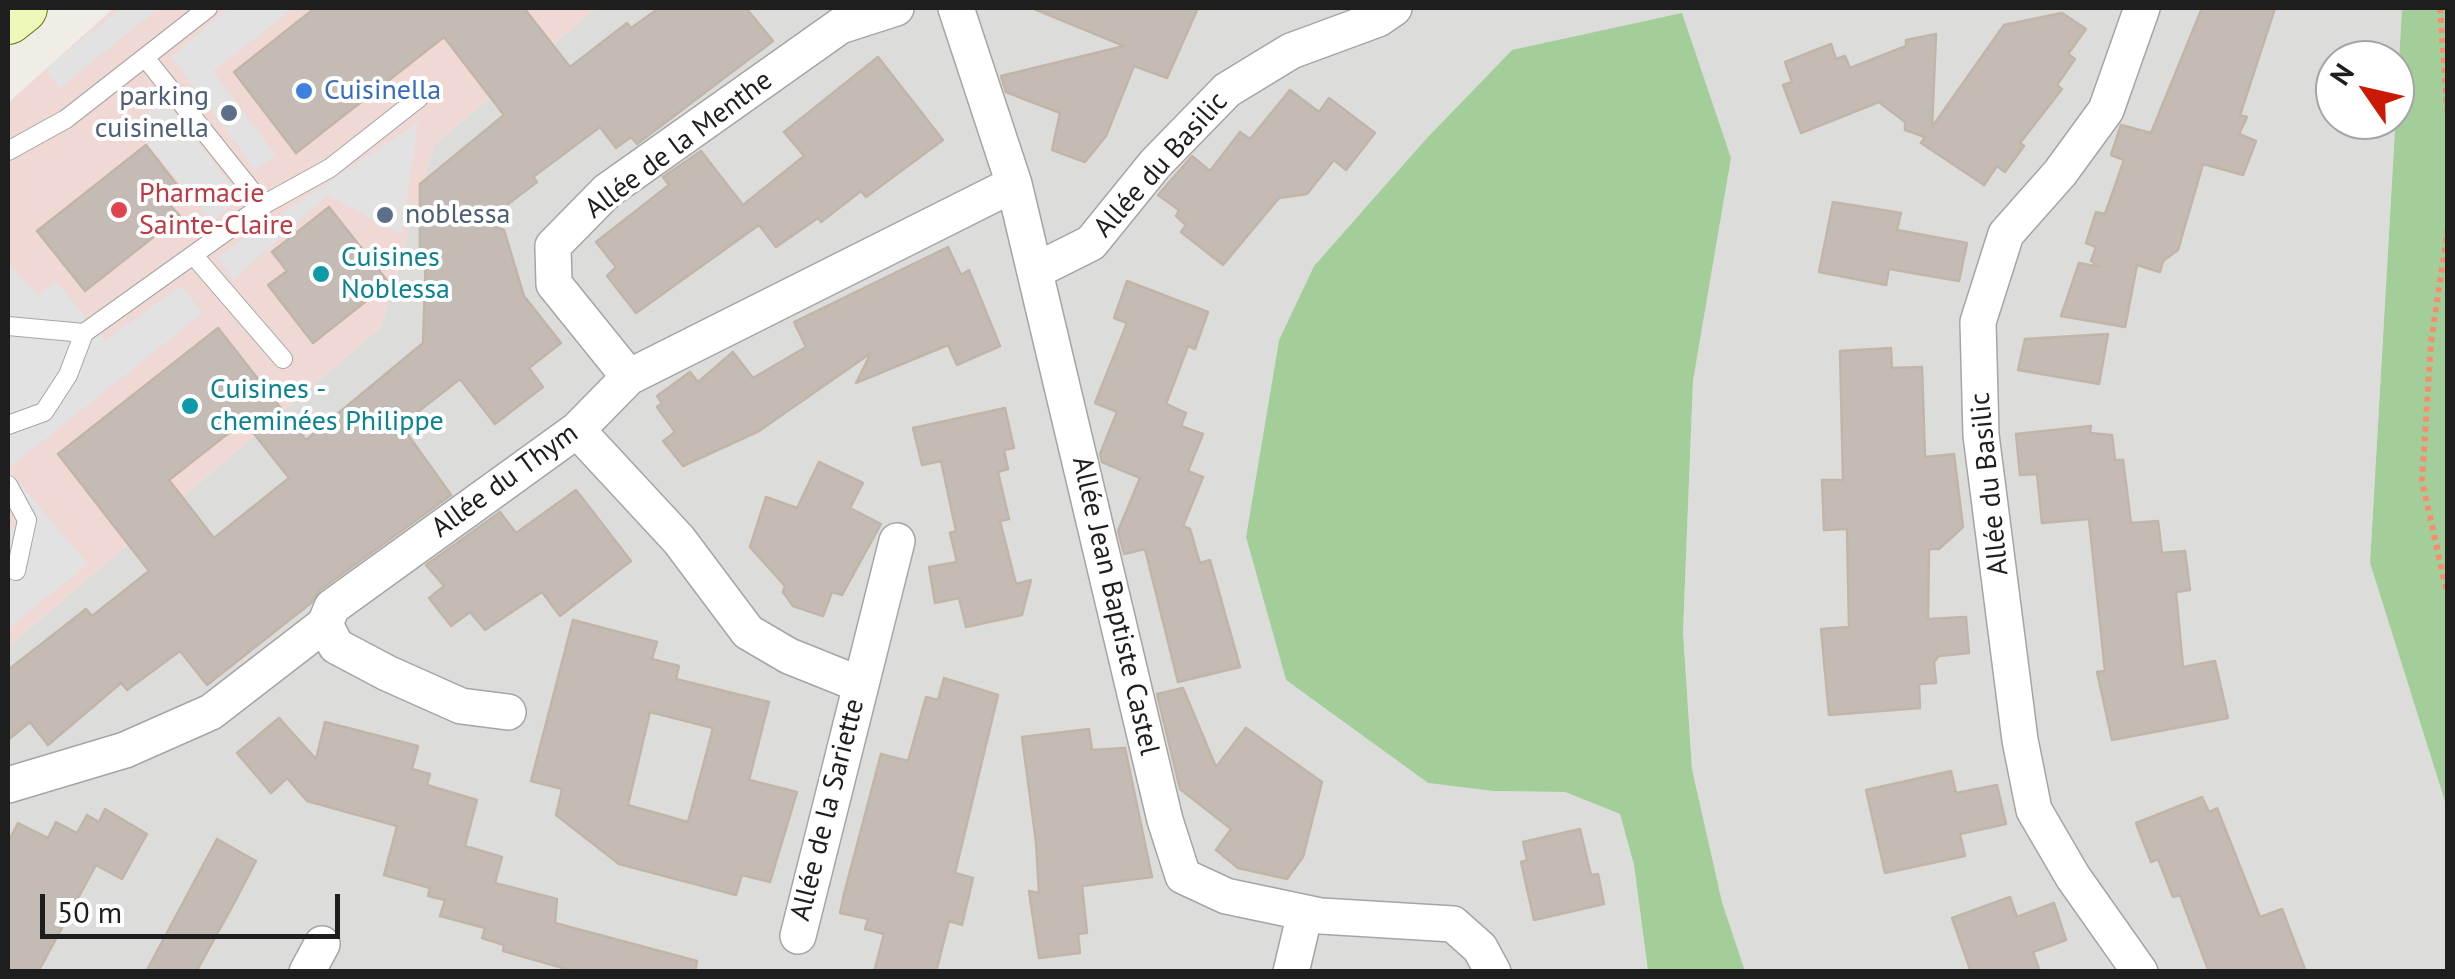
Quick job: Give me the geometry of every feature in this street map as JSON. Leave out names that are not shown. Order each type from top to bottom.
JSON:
[{"type":"main road","points":[[8,19],[22,8]]},
{"type":"street","name":"Allée de la Menthe","points":[[628,377],[554,284],[553,246],[608,191],[840,26],[896,8]]},
{"type":"street","name":"Allée Jean Baptiste Castel","points":[[956,8],[1014,184],[1166,820],[1184,876],[1226,896],[1304,912],[1453,924],[1480,948],[1493,972]]},
{"type":"street","name":"Allée du Basilic","points":[[1035,270],[1091,244],[1154,164],[1227,90],[1291,51],[1378,19],[1394,8]]},
{"type":"street","name":"Allée du Basilic","points":[[2140,972],[2073,877],[2034,810],[2020,740],[1981,436],[1978,322],[2006,234],[2060,173],[2106,110],[2142,8]]},
{"type":"street","name":"Allée du Thym","points":[[8,785],[125,750],[211,712],[325,624],[332,606],[577,430],[628,377],[1014,184]]},
{"type":"street","name":"Allée de la Sariette","points":[[577,430],[679,540],[748,632],[789,656],[859,684]]},
{"type":"street","name":"Allée de la Sariette","points":[[798,936],[897,540]]},
{"type":"street","points":[[325,624],[336,646],[387,673],[461,706],[508,712]]},
{"type":"street","points":[[1292,972],[1304,912]]},
{"type":"lane","points":[[8,151],[66,119],[208,8]]},
{"type":"lane","points":[[146,60],[264,205]]},
{"type":"lane","points":[[8,425],[44,412],[68,375],[84,333],[264,205],[330,168],[419,98]]},
{"type":"lane","points":[[195,256],[283,359]]},
{"type":"lane","points":[[8,326],[84,333]]},
{"type":"lane","points":[[8,485],[28,520],[16,571]]},
{"type":"path","points":[[2440,8],[2448,122]]},
{"type":"path","points":[[2448,228],[2431,342],[2422,481],[2448,597]]},
{"type":"shaded area","points":[[114,8],[596,8],[434,145],[381,327],[8,647],[8,103]]},
{"type":"shaded area","points":[[121,8],[159,8],[59,89],[46,68]]},
{"type":"shaded area","name":"parking cuisinella","points":[[229,8],[294,8],[213,71],[276,155],[256,171],[171,57]]},
{"type":"shaded area","points":[[596,8],[2402,8],[2400,40],[2315,40],[2315,140],[2394,140],[2370,563],[2447,808],[2447,971],[1745,971],[1722,902],[1692,769],[1683,632],[1693,381],[1731,158],[1512,50],[1426,139],[1314,266],[1279,340],[1246,537],[1286,680],[1428,783],[1493,791],[1565,792],[1620,814],[1634,865],[1648,971],[8,971],[8,647],[381,327],[434,145]]},
{"type":"shaded area","points":[[164,99],[241,198],[212,222],[132,125]]},
{"type":"shaded area","name":"noblessa","points":[[418,122],[402,235],[328,195],[233,280],[217,257]]},
{"type":"shaded area","points":[[8,264],[38,295],[56,281],[105,340],[181,286],[203,313],[8,469]]},
{"type":"shaded area","points":[[8,469],[88,564],[8,629],[8,532],[22,520],[8,497]]},
{"type":"green space","points":[[2402,8],[2447,8],[2447,808],[2370,563],[2394,140],[2415,140],[2415,40],[2400,40]]},
{"type":"green space","points":[[1682,13],[1731,158],[1693,381],[1683,632],[1692,769],[1722,902],[1745,971],[1648,971],[1634,865],[1620,814],[1565,792],[1493,791],[1428,783],[1286,680],[1246,537],[1279,340],[1314,266],[1426,139],[1512,50]]},
{"type":"building","points":[[315,8],[524,8],[570,67],[627,23],[631,28],[659,8],[746,8],[773,41],[637,144],[631,137],[616,148],[600,127],[533,177],[537,182],[483,223],[504,230],[524,296],[561,343],[529,368],[543,387],[495,424],[460,379],[401,425],[451,495],[320,590],[311,603],[207,685],[180,651],[127,690],[121,683],[48,745],[30,722],[8,740],[8,670],[86,609],[92,616],[149,571],[58,454],[218,328],[306,440],[423,343],[426,254],[420,259],[420,184],[504,115],[444,37],[296,153],[234,72]],"holes":[[[244,421],[289,478],[214,538],[169,480]]]},
{"type":"building","points":[[1032,8],[1198,8],[1167,78],[1134,66],[1106,136],[1085,162],[1052,150],[1060,113],[1006,92],[1001,76],[1124,46]]},
{"type":"building","points":[[2202,8],[2275,8],[2240,115],[2247,117],[2239,134],[2256,141],[2243,175],[2203,164],[2178,250],[2163,261],[2160,272],[2137,265],[2125,327],[2061,316],[2079,263],[2100,267],[2091,261],[2096,247],[2086,243],[2096,212],[2105,214],[2124,160],[2111,155],[2121,125],[2151,133]]},
{"type":"building","points":[[2062,13],[2086,29],[2068,54],[2075,59],[2057,85],[2062,89],[2020,143],[2024,146],[2005,172],[1997,166],[1984,185],[1921,143],[1925,137],[1905,130],[1905,122],[1879,102],[1801,133],[1783,85],[1792,82],[1785,62],[1831,44],[1836,59],[1845,56],[1850,68],[1906,46],[1906,40],[1936,34],[1932,127],[2004,25]]},
{"type":"building","points":[[878,57],[943,140],[866,197],[861,191],[821,222],[818,218],[776,247],[759,225],[636,313],[607,276],[616,267],[596,242],[669,185],[663,177],[701,151],[743,205],[804,156],[784,132]]},
{"type":"building","points":[[1290,90],[1319,112],[1329,98],[1375,133],[1346,170],[1334,160],[1307,194],[1279,198],[1223,265],[1181,232],[1186,225],[1176,216],[1179,210],[1158,195],[1192,156],[1210,171],[1240,132],[1250,139]]},
{"type":"building","name":"Pharmacie Sainte-Claire","points":[[146,145],[185,195],[171,206],[180,216],[85,291],[37,231]]},
{"type":"building","points":[[1833,202],[1901,213],[1897,230],[1967,243],[1959,281],[1889,269],[1886,285],[1819,272]]},
{"type":"building","name":"Cuisines Noblessa","points":[[329,207],[389,283],[313,343],[268,285],[287,271],[272,252]]},
{"type":"building","points":[[948,247],[961,275],[969,270],[1000,346],[957,365],[948,345],[856,383],[871,353],[759,431],[683,466],[663,441],[675,432],[657,407],[662,403],[657,396],[690,372],[698,382],[733,352],[753,378],[806,347],[794,322]]},
{"type":"building","points":[[1127,281],[1208,312],[1195,349],[1188,346],[1166,404],[1186,413],[1181,426],[1203,434],[1188,471],[1203,477],[1183,526],[1190,529],[1200,563],[1210,560],[1240,667],[1178,682],[1145,549],[1124,554],[1118,531],[1140,478],[1102,462],[1100,454],[1117,412],[1095,403],[1127,323],[1114,318]]},
{"type":"building","points":[[2108,334],[2099,384],[2018,370],[2025,339]]},
{"type":"building","points":[[1891,348],[1892,368],[1922,367],[1925,457],[1954,454],[1963,527],[1939,549],[1929,549],[1928,619],[1966,617],[1969,653],[1939,656],[1934,662],[1936,683],[1919,684],[1920,708],[1829,715],[1821,629],[1849,627],[1847,529],[1824,530],[1822,480],[1843,480],[1840,351]]},
{"type":"building","points":[[1005,408],[1014,448],[1004,450],[1008,469],[998,472],[1009,519],[1000,521],[1016,584],[1031,580],[1022,615],[966,627],[959,598],[935,603],[929,567],[957,562],[950,533],[956,531],[941,461],[922,465],[913,428]]},
{"type":"building","points":[[2091,426],[2090,433],[2112,435],[2115,460],[2123,460],[2131,523],[2158,521],[2162,553],[2185,551],[2190,590],[2176,592],[2183,667],[2215,661],[2228,718],[2112,740],[2097,672],[2105,671],[2089,519],[2042,523],[2037,474],[2020,475],[2016,434]]},
{"type":"building","points":[[819,462],[863,483],[850,508],[881,524],[842,595],[832,592],[823,616],[793,606],[783,592],[785,586],[750,547],[766,497],[797,508]]},
{"type":"building","points":[[576,490],[631,561],[560,616],[542,592],[485,630],[470,612],[451,626],[429,598],[444,586],[426,565],[500,512],[516,533]]},
{"type":"building","points":[[573,620],[657,642],[652,659],[679,666],[676,679],[769,702],[749,780],[797,792],[770,882],[742,875],[736,895],[619,864],[556,815],[562,789],[531,781]],"holes":[[[650,712],[713,728],[688,822],[628,805]]]},
{"type":"building","points":[[944,678],[998,695],[955,873],[973,878],[962,925],[949,921],[936,972],[874,972],[884,934],[865,929],[868,919],[840,913],[844,894],[881,754],[908,761],[926,697],[938,700]]},
{"type":"building","points":[[1183,688],[1216,767],[1246,728],[1322,782],[1303,857],[1287,879],[1238,868],[1216,850],[1231,829],[1180,789],[1157,694]]},
{"type":"building","points":[[279,718],[316,759],[325,722],[418,746],[412,769],[430,774],[427,785],[477,800],[465,846],[502,857],[495,883],[557,899],[555,923],[697,961],[695,972],[577,972],[503,951],[504,945],[482,938],[485,928],[440,916],[445,900],[428,896],[430,888],[384,875],[397,826],[307,801],[287,778],[271,793],[237,753]]},
{"type":"building","points":[[1089,729],[1092,750],[1125,748],[1152,877],[1082,886],[1087,933],[1078,934],[1080,953],[1039,958],[1029,891],[1039,893],[1036,842],[1022,737]]},
{"type":"building","points":[[1951,771],[1956,793],[1997,785],[2006,824],[1960,834],[1965,856],[1885,873],[1866,790]]},
{"type":"building","points":[[2202,797],[2209,812],[2217,808],[2260,917],[2282,909],[2306,972],[2209,972],[2180,895],[2173,897],[2158,859],[2151,862],[2136,823]]},
{"type":"building","points":[[105,809],[147,834],[122,879],[96,865],[38,972],[8,972],[8,843],[18,823],[48,838],[56,822],[77,833],[87,815],[99,822]]},
{"type":"building","points":[[1580,829],[1591,875],[1598,874],[1604,904],[1534,920],[1521,862],[1527,860],[1523,842]]},
{"type":"building","points":[[217,839],[256,861],[232,907],[196,972],[146,972]]},
{"type":"building","points":[[2010,897],[2017,917],[2054,903],[2066,940],[2033,952],[2040,972],[1971,972],[1952,918]]},
{"type":"place","name":"Cuisinella","points":[[304,91]]},
{"type":"place","name":"parking cuisinella","points":[[229,113]]},
{"type":"place","name":"Pharmacie Sainte-Claire","points":[[119,210]]},
{"type":"place","name":"noblessa","points":[[385,215]]},
{"type":"place","name":"Cuisines Noblessa","points":[[321,274]]},
{"type":"place","name":"Cuisines - cheminées Philippe","points":[[190,406]]}]
